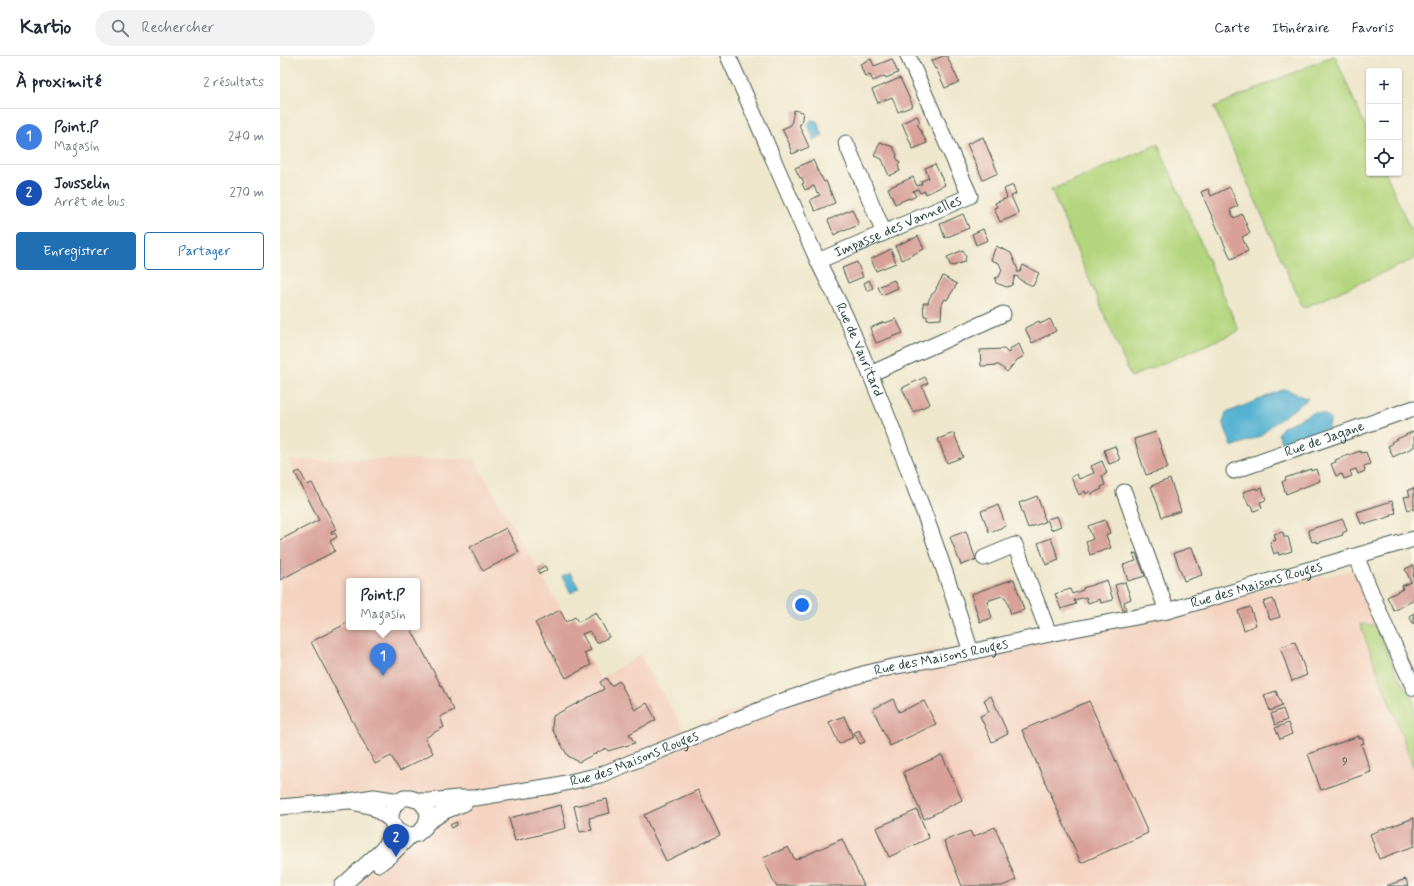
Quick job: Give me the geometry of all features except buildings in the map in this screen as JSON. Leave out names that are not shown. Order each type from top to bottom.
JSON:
[{"type":"street","name":"Rue de Vauritard","points":[[728,56],[757,119],[818,261],[847,320],[898,442],[942,562],[971,652]]},
{"type":"street","name":"Impasse des Vannelles","points":[[818,261],[970,196],[908,56]]},
{"type":"street","points":[[846,143],[884,233]]},
{"type":"street","points":[[870,374],[1003,314]]},
{"type":"street","name":"Rue de Jagane","points":[[1234,471],[1414,408]]},
{"type":"street","points":[[1124,492],[1167,610]]},
{"type":"street","name":"Rue des Maisons Rouges","points":[[420,801],[475,798],[552,786],[600,775],[782,701],[863,674],[1167,610],[1414,539]]},
{"type":"street","points":[[984,558],[1015,545],[1050,634]]},
{"type":"street","points":[[1356,556],[1386,628],[1414,688]]},
{"type":"street","points":[[280,807],[349,801],[362,798],[399,801],[410,798],[420,801],[427,810],[428,816],[428,822],[421,831],[411,835],[392,854],[367,873],[345,884]]},
{"type":"street","name":"Rue des Maisons Rouges","points":[[428,822],[445,811],[475,798]]},
{"type":"street","points":[[349,801],[373,807],[400,832],[411,835]]},
{"type":"street","points":[[345,884],[383,849],[391,835],[392,809],[399,801]]},
{"type":"shaded area","points":[[474,459],[601,679],[640,655],[686,733],[726,713],[787,689],[861,664],[917,652],[959,647],[971,652],[1354,570],[1414,674],[1414,886],[336,886],[334,883],[376,851],[387,828],[380,817],[367,809],[340,807],[280,815],[280,535],[316,516],[288,460]]},
{"type":"green space","points":[[1335,56],[1366,128],[1366,176],[1387,176],[1414,238],[1414,259],[1303,308],[1214,107]]},
{"type":"green space","points":[[1158,144],[1239,331],[1131,377],[1051,190]]},
{"type":"green space","points":[[1360,624],[1373,625],[1376,627],[1397,674],[1414,700],[1414,768]]},
{"type":"water","points":[[811,120],[817,121],[823,136],[814,140],[808,125]]},
{"type":"water","points":[[1285,389],[1308,399],[1272,425],[1261,436],[1232,447],[1223,422],[1226,413]]},
{"type":"water","points":[[1314,412],[1328,416],[1330,425],[1328,429],[1284,444],[1281,442],[1278,433],[1283,427]]},
{"type":"water","points":[[570,573],[579,588],[571,593],[562,577]]},
{"type":"place","name":"Point.P","points":[[383,676]]},
{"type":"place","name":"Jousselin","points":[[396,857]]}]
